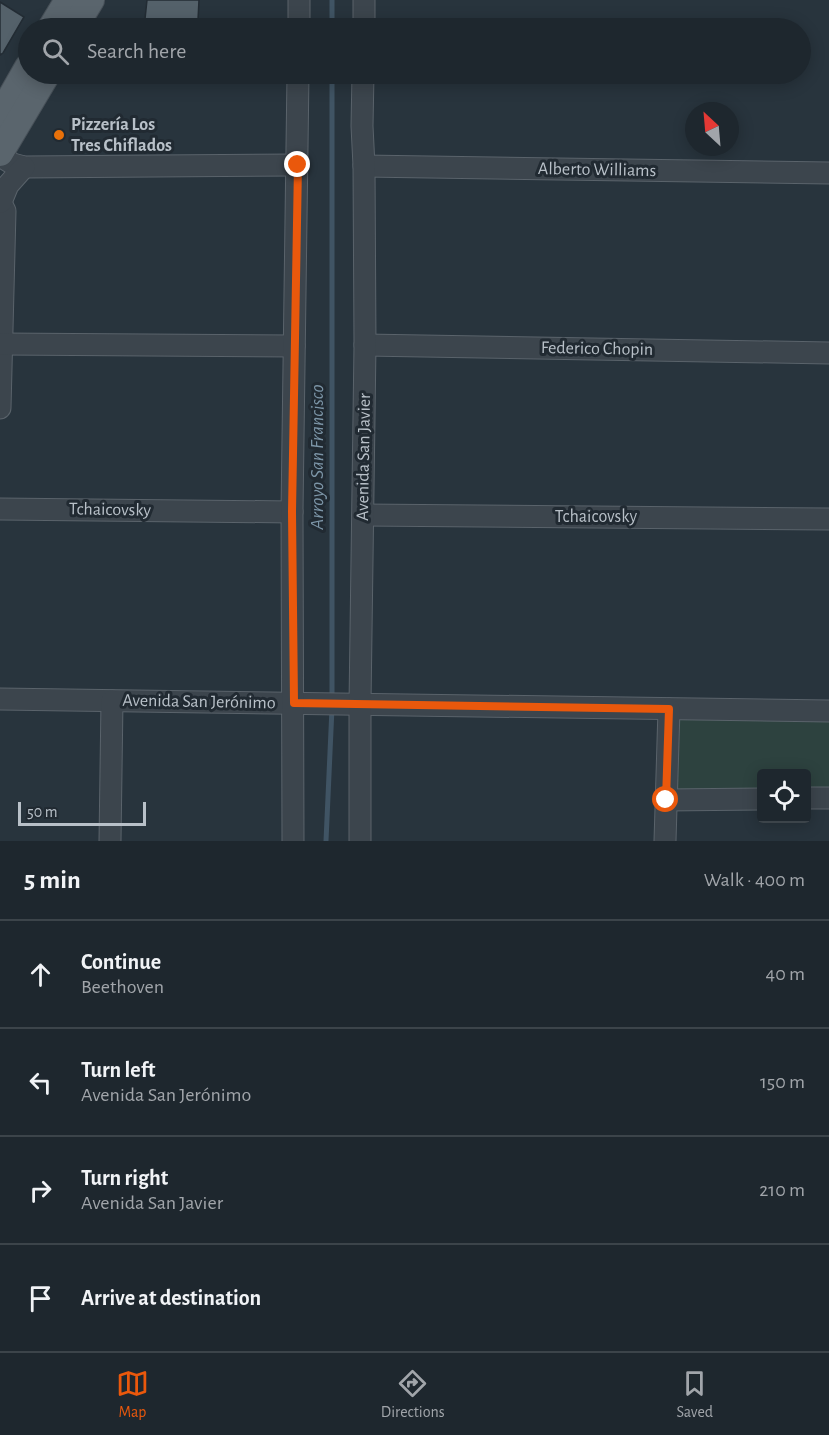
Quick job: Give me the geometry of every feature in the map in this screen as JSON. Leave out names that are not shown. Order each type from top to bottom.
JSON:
[{"type":"main road","points":[[57,18],[68,0]]},
{"type":"main road","points":[[80,18],[91,0]]},
{"type":"main road","points":[[0,116],[7,87],[18,77]]},
{"type":"main road","points":[[0,154],[41,84]]},
{"type":"street","points":[[299,0],[299,18]]},
{"type":"street","points":[[364,0],[364,18]]},
{"type":"street","points":[[293,841],[303,704],[292,512],[298,84]]},
{"type":"street","name":"Avenida San Javier","points":[[360,841],[353,704],[363,515],[366,345],[363,84]]},
{"type":"street","points":[[0,154],[13,164],[24,167],[298,165]]},
{"type":"street","name":"Alberto Williams","points":[[364,166],[829,173]]},
{"type":"street","points":[[0,408],[5,211],[0,201],[8,185],[24,167]]},
{"type":"street","points":[[2,344],[294,346]]},
{"type":"street","name":"Federico Chopin","points":[[366,345],[829,353]]},
{"type":"street","name":"Tchaicovsky","points":[[0,509],[292,512]]},
{"type":"street","name":"Tchaicovsky","points":[[363,515],[829,519]]},
{"type":"street","name":"Avenida San Jerónimo","points":[[0,699],[829,711]]},
{"type":"street","points":[[110,841],[112,701]]},
{"type":"street","points":[[665,841],[669,709]]},
{"type":"street","points":[[811,798],[829,798]]},
{"type":"street","points":[[666,800],[757,799]]},
{"type":"green space","points":[[682,718],[829,721],[829,789],[811,790],[811,769],[757,769],[757,790],[675,790],[676,721]]},
{"type":"building","points":[[147,0],[199,0],[198,18],[145,18]]},
{"type":"building","points":[[0,2],[24,17],[18,18],[18,27],[0,55]]},
{"type":"waterway","name":"Arroyo San Francisco","points":[[332,0],[332,18]]},
{"type":"waterway","name":"Arroyo San Francisco","points":[[332,84],[332,698]]},
{"type":"waterway","name":"Arroyo San Francisco","points":[[326,841],[332,708]]},
{"type":"place","name":"Pizzería Los Tres Chiflados","points":[[59,135]]},
{"type":"route","points":[[298,165],[292,512],[294,703],[669,709],[666,800]]}]
